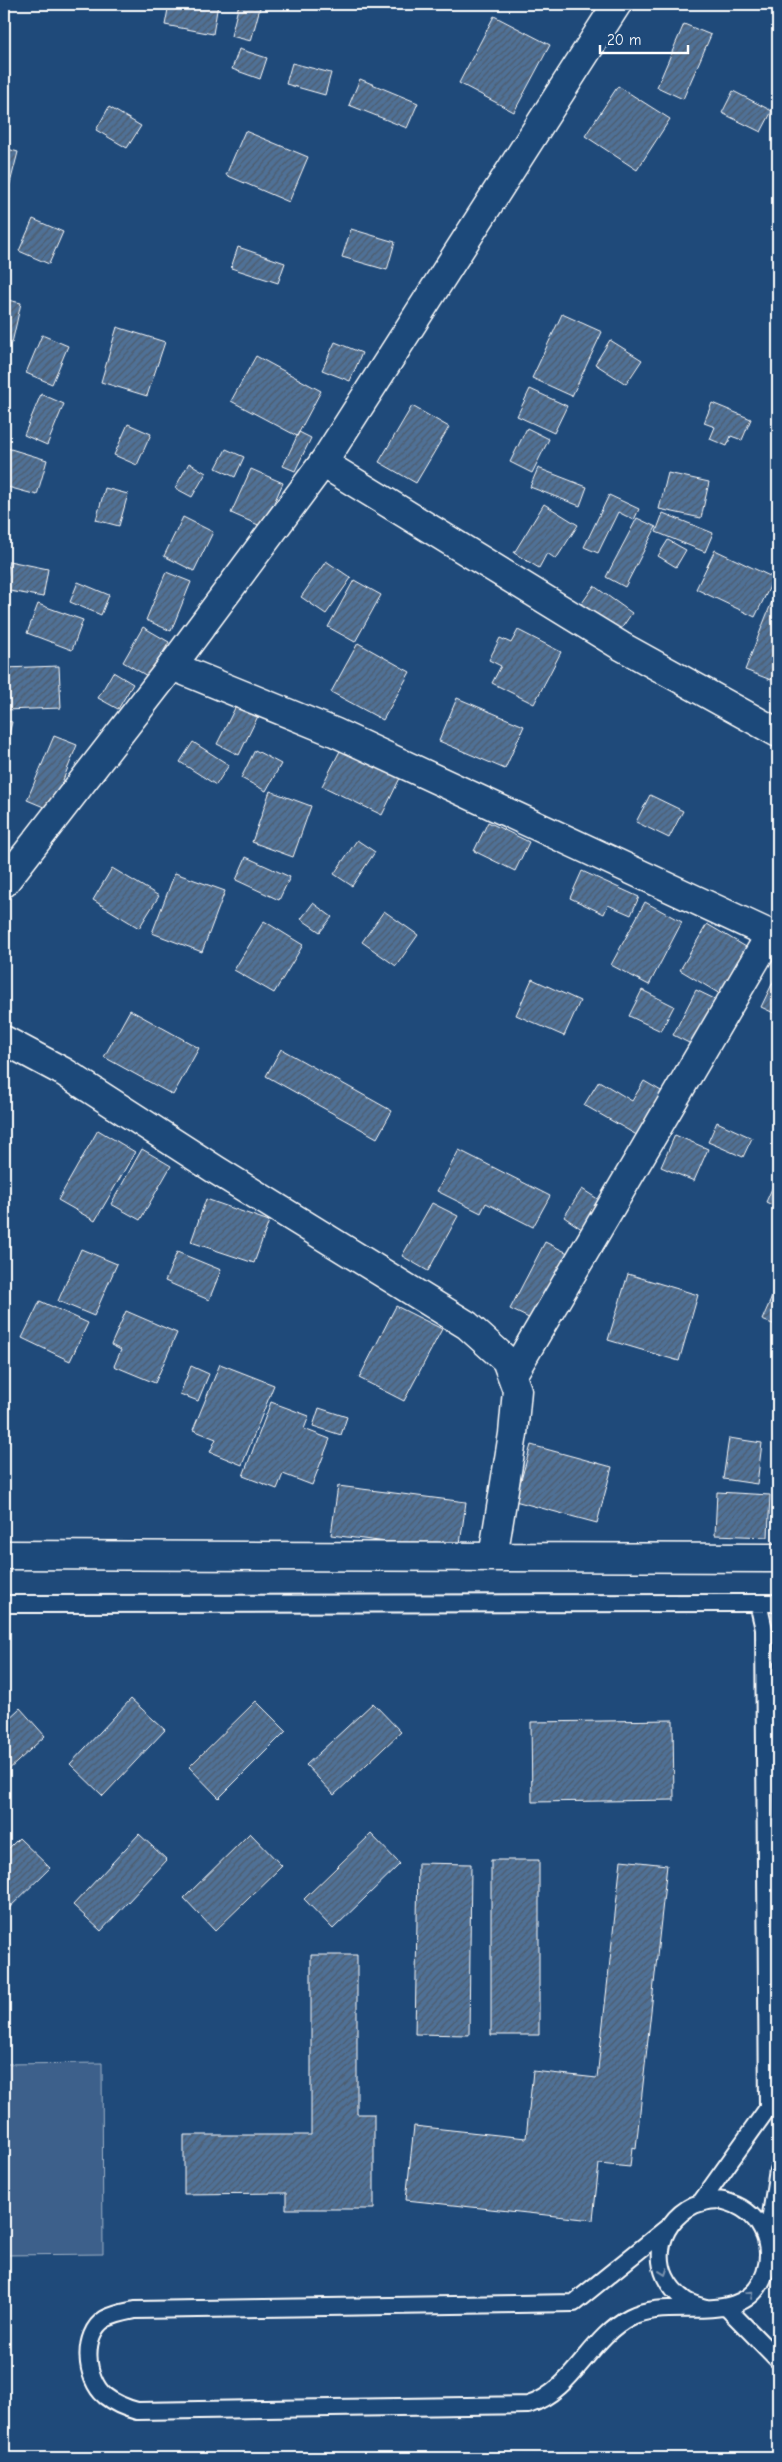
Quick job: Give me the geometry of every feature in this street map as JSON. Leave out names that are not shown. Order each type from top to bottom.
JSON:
[{"type":"street","points":[[4,883],[172,666],[323,462],[617,4]]},
{"type":"street","points":[[323,462],[621,646],[778,733]]},
{"type":"street","points":[[172,666],[334,732],[774,937],[513,1374]]},
{"type":"street","points":[[4,1040],[64,1072],[216,1170],[467,1324],[506,1360],[513,1374],[517,1390],[513,1434],[493,1557]]},
{"type":"street","points":[[4,1555],[778,1558]]},
{"type":"lane","points":[[4,1604],[778,1602]]},
{"type":"lane","points":[[701,2202],[768,2108],[764,1630],[758,1603]]},
{"type":"lane","points":[[767,2240],[778,2170]]},
{"type":"lane","points":[[722,2201],[742,2208],[758,2222],[767,2240],[774,2266],[757,2288],[747,2298],[727,2308],[663,2309],[631,2316],[608,2334],[554,2392],[540,2401],[528,2405],[137,2411],[121,2405],[104,2395],[96,2385],[88,2362],[92,2333],[99,2325],[113,2316],[135,2310],[574,2303],[668,2227],[682,2211],[701,2202],[722,2201]]},
{"type":"lane","points":[[668,2227],[661,2247],[661,2268],[670,2287],[686,2301],[706,2308]]},
{"type":"lane","points":[[727,2308],[778,2360]]},
{"type":"shaded area","points":[[102,2063],[103,2254],[4,2255],[4,2064]]},
{"type":"building","points":[[169,4],[218,4],[213,34],[165,25]]},
{"type":"building","points":[[239,4],[261,4],[251,41],[231,36]]},
{"type":"building","points":[[494,16],[550,45],[514,112],[459,83]]},
{"type":"building","points":[[684,24],[711,35],[683,99],[657,87]]},
{"type":"building","points":[[239,49],[267,58],[260,79],[232,69]]},
{"type":"building","points":[[292,63],[331,73],[325,95],[286,84]]},
{"type":"building","points":[[360,79],[418,103],[407,128],[349,105]]},
{"type":"building","points":[[618,86],[670,119],[637,170],[585,136]]},
{"type":"building","points":[[733,91],[772,111],[761,132],[722,113]]},
{"type":"building","points":[[109,107],[141,126],[127,148],[96,130]]},
{"type":"building","points":[[245,131],[308,157],[289,202],[226,175]]},
{"type":"building","points":[[4,148],[18,152],[5,203],[4,203]]},
{"type":"building","points":[[33,219],[63,232],[49,264],[19,251]]},
{"type":"building","points":[[351,229],[395,242],[387,270],[342,257]]},
{"type":"building","points":[[238,247],[285,263],[278,283],[231,268]]},
{"type":"building","points":[[4,299],[21,303],[12,343],[4,341]]},
{"type":"building","points":[[562,314],[602,332],[572,396],[532,378]]},
{"type":"building","points":[[117,327],[165,342],[147,396],[101,382]]},
{"type":"building","points":[[42,335],[68,346],[52,384],[26,373]]},
{"type":"building","points":[[610,340],[642,360],[626,384],[595,364]]},
{"type":"building","points":[[335,342],[362,353],[350,381],[322,370]]},
{"type":"building","points":[[256,356],[321,391],[297,436],[231,401]]},
{"type":"building","points":[[530,389],[567,406],[554,433],[517,416]]},
{"type":"building","points":[[41,394],[64,404],[47,445],[24,435]]},
{"type":"building","points":[[712,403],[751,419],[742,440],[731,436],[727,446],[710,439],[715,427],[704,423]]},
{"type":"building","points":[[412,406],[449,427],[416,483],[379,462]]},
{"type":"building","points":[[128,424],[151,434],[137,465],[114,455]]},
{"type":"building","points":[[527,428],[549,439],[532,473],[510,462]]},
{"type":"building","points":[[299,432],[311,438],[295,471],[283,466]]},
{"type":"building","points":[[4,447],[47,460],[37,495],[4,486]]},
{"type":"building","points":[[226,449],[244,457],[235,477],[216,468]]},
{"type":"building","points":[[189,463],[206,473],[192,497],[175,488]]},
{"type":"building","points":[[538,468],[587,487],[580,506],[530,487]]},
{"type":"building","points":[[251,469],[283,483],[263,527],[231,513]]},
{"type":"building","points":[[668,473],[709,482],[701,518],[659,509]]},
{"type":"building","points":[[105,488],[128,494],[119,526],[96,520]]},
{"type":"building","points":[[609,495],[639,509],[634,520],[618,512],[598,553],[584,547]]},
{"type":"building","points":[[544,504],[578,525],[556,559],[547,553],[539,568],[514,553]]},
{"type":"building","points":[[663,513],[713,533],[705,552],[656,532]]},
{"type":"building","points":[[183,517],[213,532],[194,571],[164,556]]},
{"type":"building","points":[[637,518],[656,527],[625,587],[606,577]]},
{"type":"building","points":[[668,540],[686,550],[676,567],[658,556]]},
{"type":"building","points":[[715,550],[774,578],[755,617],[696,589]]},
{"type":"building","points":[[9,561],[48,569],[43,597],[4,590]]},
{"type":"building","points":[[326,561],[351,578],[326,614],[301,597]]},
{"type":"building","points":[[166,572],[191,582],[171,631],[146,620]]},
{"type":"building","points":[[354,580],[381,595],[355,642],[328,627]]},
{"type":"building","points":[[78,582],[109,595],[101,615],[70,602]]},
{"type":"building","points":[[594,586],[632,613],[619,632],[580,606]]},
{"type":"building","points":[[778,586],[778,661],[771,680],[745,670]]},
{"type":"building","points":[[38,604],[83,620],[72,650],[27,633]]},
{"type":"building","points":[[143,627],[169,642],[149,677],[123,662]]},
{"type":"building","points":[[518,630],[561,652],[534,704],[492,683],[501,666],[489,660],[500,638],[511,643]]},
{"type":"building","points":[[358,643],[410,672],[383,720],[331,692]]},
{"type":"building","points":[[59,666],[61,708],[4,710],[4,668]]},
{"type":"building","points":[[113,672],[133,684],[118,709],[98,698]]},
{"type":"building","points":[[457,698],[524,726],[505,769],[439,741]]},
{"type":"building","points":[[237,704],[259,714],[239,755],[217,744]]},
{"type":"building","points":[[4,720],[12,722],[6,746],[4,746]]},
{"type":"building","points":[[54,736],[77,745],[51,810],[27,800]]},
{"type":"building","points":[[193,742],[229,765],[216,785],[180,762]]},
{"type":"building","points":[[342,747],[401,776],[382,815],[322,786]]},
{"type":"building","points":[[255,750],[281,764],[266,791],[241,778]]},
{"type":"building","points":[[270,791],[311,806],[293,857],[252,842]]},
{"type":"building","points":[[650,795],[683,811],[669,838],[636,822]]},
{"type":"building","points":[[488,822],[529,842],[515,871],[474,851]]},
{"type":"building","points":[[357,840],[375,852],[352,886],[334,874]]},
{"type":"building","points":[[246,857],[290,877],[279,900],[236,880]]},
{"type":"building","points":[[112,868],[159,896],[139,928],[93,900]]},
{"type":"building","points":[[582,871],[639,897],[631,915],[608,905],[604,914],[570,898]]},
{"type":"building","points":[[175,873],[225,891],[202,952],[152,933]]},
{"type":"building","points":[[645,902],[682,922],[649,985],[611,965]]},
{"type":"building","points":[[313,903],[332,917],[320,932],[301,919]]},
{"type":"building","points":[[384,911],[418,935],[396,966],[362,942]]},
{"type":"building","points":[[264,921],[303,945],[274,993],[234,970]]},
{"type":"building","points":[[707,924],[753,951],[725,997],[680,970]]},
{"type":"building","points":[[532,979],[580,1001],[564,1036],[516,1015]]},
{"type":"building","points":[[774,980],[778,982],[778,1015],[761,1007]]},
{"type":"building","points":[[642,990],[674,1006],[661,1031],[629,1016]]},
{"type":"building","points":[[696,990],[721,1002],[697,1047],[673,1035]]},
{"type":"building","points":[[130,1010],[199,1048],[173,1095],[104,1057]]},
{"type":"building","points":[[281,1049],[392,1111],[377,1138],[266,1076]]},
{"type":"building","points":[[599,1081],[632,1101],[644,1081],[668,1095],[642,1138],[584,1105]]},
{"type":"building","points":[[717,1122],[752,1138],[743,1157],[708,1142]]},
{"type":"building","points":[[98,1130],[135,1152],[95,1221],[58,1200]]},
{"type":"building","points":[[675,1135],[708,1149],[694,1181],[661,1167]]},
{"type":"building","points":[[142,1149],[171,1166],[140,1220],[111,1204]]},
{"type":"building","points":[[459,1150],[550,1196],[533,1227],[486,1203],[481,1213],[437,1191]]},
{"type":"building","points":[[778,1175],[778,1208],[766,1202]]},
{"type":"building","points":[[582,1189],[604,1203],[586,1232],[564,1217]]},
{"type":"building","points":[[206,1199],[269,1221],[254,1263],[191,1242]]},
{"type":"building","points":[[432,1203],[458,1216],[428,1271],[402,1256]]},
{"type":"building","points":[[545,1242],[570,1254],[535,1321],[510,1309]]},
{"type":"building","points":[[81,1249],[117,1264],[94,1316],[58,1301]]},
{"type":"building","points":[[177,1252],[221,1270],[209,1300],[165,1281]]},
{"type":"building","points":[[628,1274],[698,1295],[679,1361],[608,1340]]},
{"type":"building","points":[[775,1290],[778,1291],[778,1326],[762,1320]]},
{"type":"building","points":[[40,1301],[88,1323],[70,1361],[22,1338]]},
{"type":"building","points":[[396,1306],[442,1329],[404,1401],[359,1378]]},
{"type":"building","points":[[126,1311],[177,1333],[155,1383],[114,1366],[121,1350],[111,1345]]},
{"type":"building","points":[[220,1364],[274,1385],[242,1465],[210,1452],[216,1439],[193,1430]]},
{"type":"building","points":[[191,1366],[209,1374],[198,1401],[180,1394]]},
{"type":"building","points":[[271,1402],[309,1416],[304,1429],[330,1439],[312,1485],[283,1474],[277,1489],[243,1476]]},
{"type":"building","points":[[319,1408],[347,1417],[341,1435],[313,1426]]},
{"type":"building","points":[[729,1438],[762,1443],[757,1484],[723,1479]]},
{"type":"building","points":[[531,1445],[612,1467],[597,1523],[515,1501]]},
{"type":"building","points":[[338,1486],[466,1502],[459,1551],[331,1535]]},
{"type":"building","points":[[717,1492],[770,1495],[768,1537],[715,1535]]},
{"type":"building","points":[[131,1699],[165,1730],[103,1796],[70,1764]]},
{"type":"building","points":[[256,1701],[286,1731],[219,1798],[189,1767]]},
{"type":"building","points":[[373,1703],[401,1732],[334,1795],[306,1765]]},
{"type":"building","points":[[20,1708],[45,1736],[4,1774],[4,1723]]},
{"type":"building","points":[[673,1720],[674,1800],[532,1802],[531,1722]]},
{"type":"building","points":[[250,1833],[282,1866],[215,1931],[184,1898]]},
{"type":"building","points":[[139,1834],[167,1860],[101,1931],[73,1905]]},
{"type":"building","points":[[371,1834],[400,1864],[333,1929],[304,1899]]},
{"type":"building","points":[[19,1838],[50,1868],[4,1913],[4,1853]]},
{"type":"building","points":[[491,1860],[539,1860],[539,2035],[491,2035]]},
{"type":"building","points":[[621,1860],[667,1865],[636,2148],[632,2147],[630,2167],[599,2164],[593,2220],[406,2200],[414,2126],[526,2138],[533,2071],[597,2078]]},
{"type":"building","points":[[418,1863],[471,1864],[469,2035],[415,2034]]},
{"type":"building","points":[[311,1955],[357,1955],[357,2114],[374,2114],[374,2209],[286,2209],[286,2193],[184,2194],[184,2135],[311,2135]]}]
